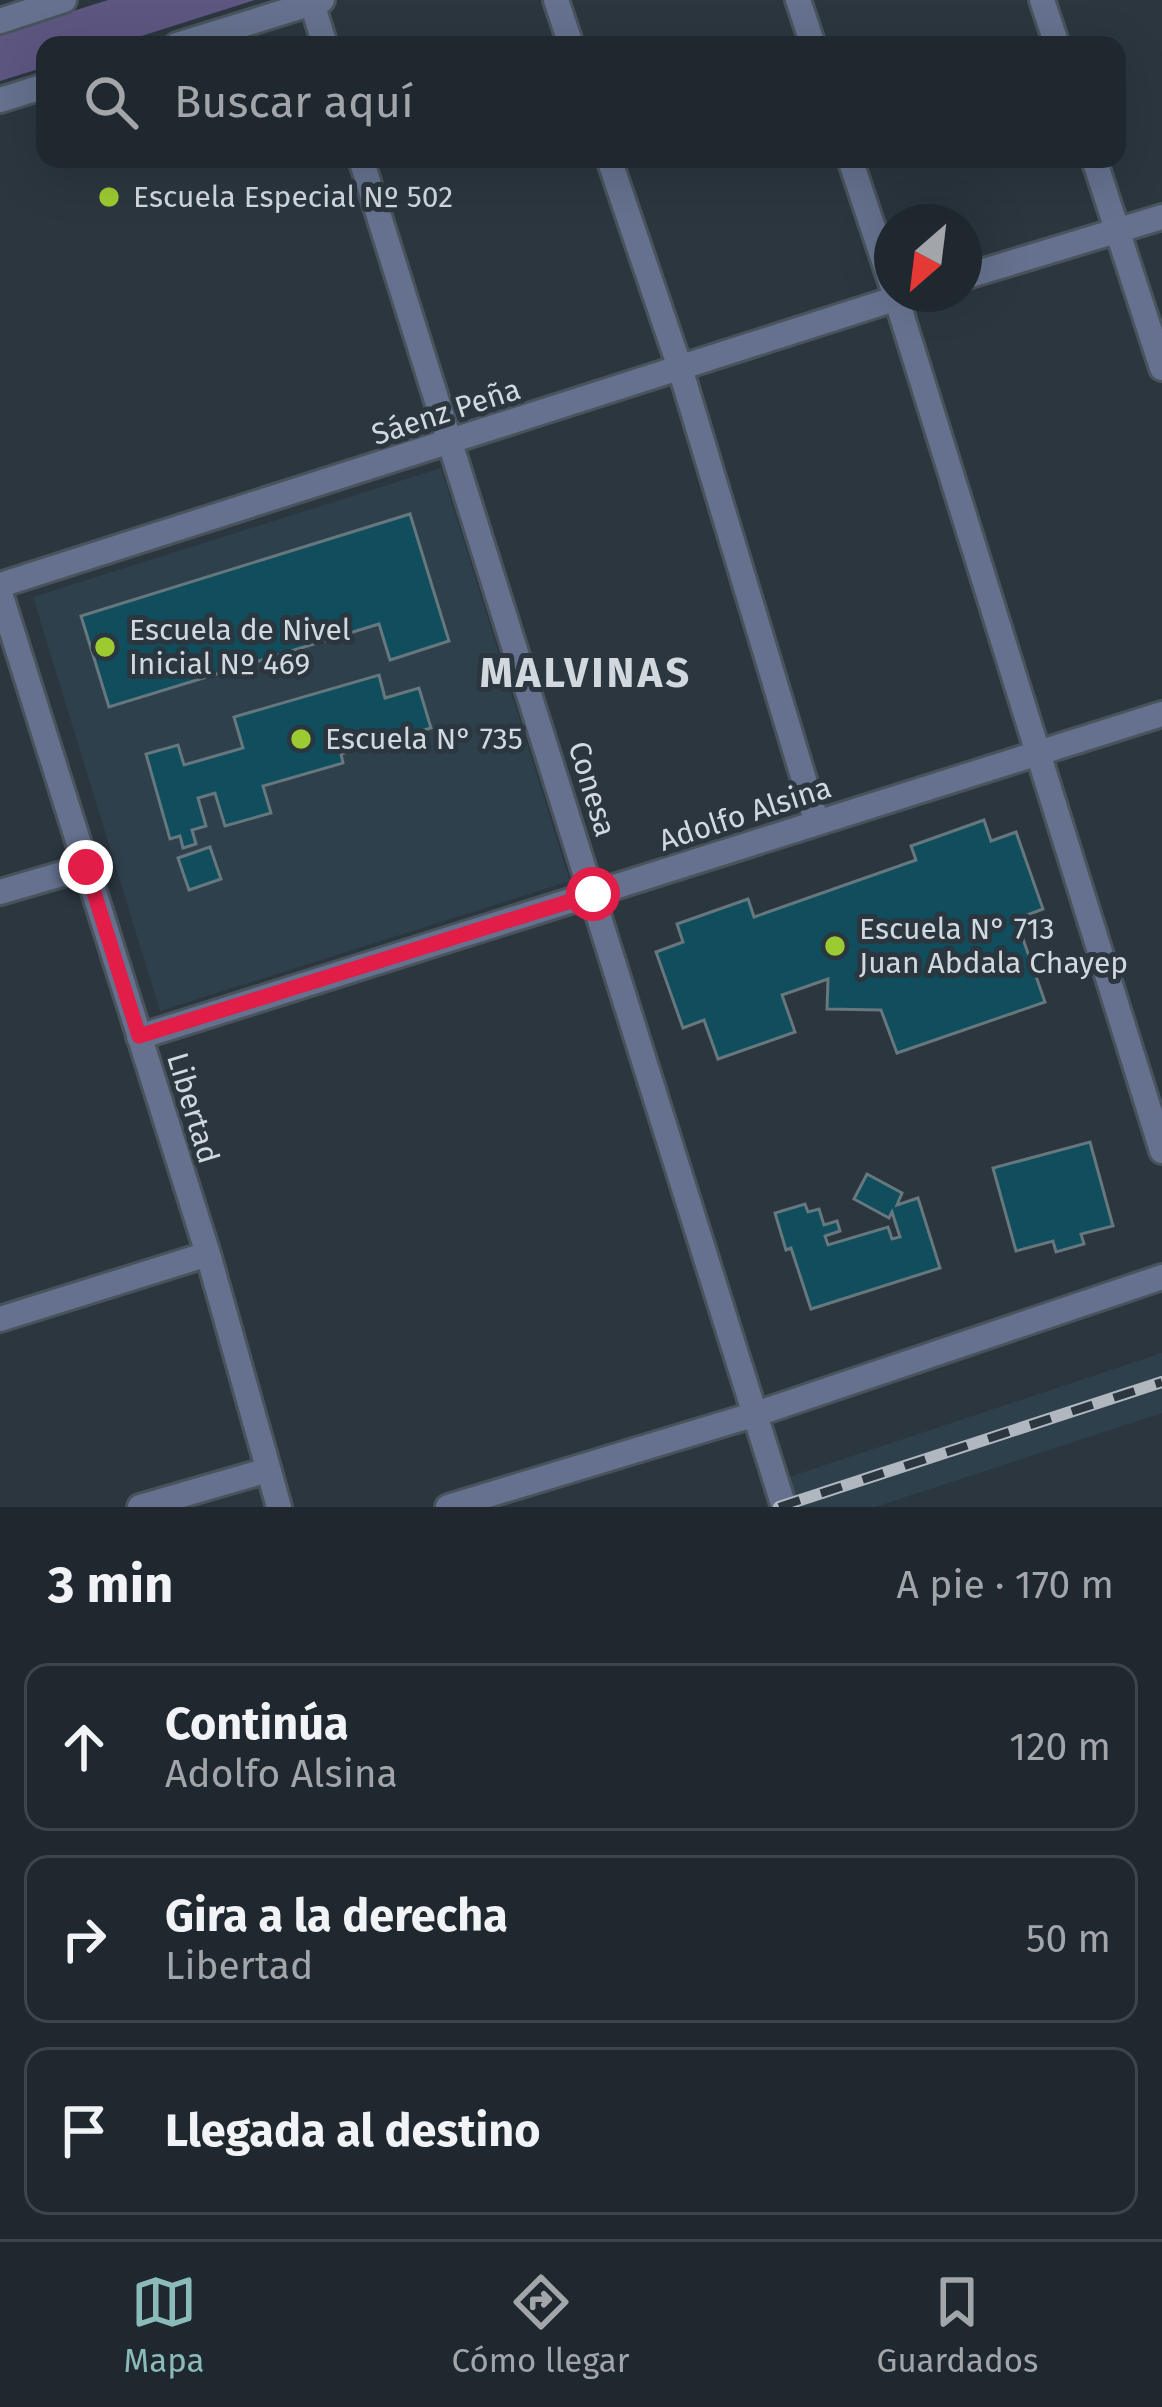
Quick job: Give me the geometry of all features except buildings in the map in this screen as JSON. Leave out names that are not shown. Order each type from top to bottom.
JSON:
[{"type":"street","points":[[0,21],[64,0]]},
{"type":"street","points":[[556,0],[568,36]]},
{"type":"street","points":[[798,0],[810,36]]},
{"type":"street","points":[[1042,0],[1054,36]]},
{"type":"street","points":[[204,36],[315,1],[323,36]]},
{"type":"street","points":[[0,100],[36,89]]},
{"type":"street","name":"Conesa","points":[[364,168],[784,1507]]},
{"type":"street","points":[[612,168],[680,368],[817,823]]},
{"type":"street","points":[[853,168],[874,226]]},
{"type":"street","points":[[1097,168],[1162,368]]},
{"type":"street","points":[[982,272],[1162,217]]},
{"type":"street","name":"Sáenz Peña","points":[[0,589],[874,301]]},
{"type":"street","points":[[904,312],[1162,1151]]},
{"type":"street","name":"Libertad","points":[[0,589],[9,652],[86,867],[208,1254],[279,1507]]},
{"type":"street","name":"Adolfo Alsina","points":[[139,1036],[1162,714]]},
{"type":"street","points":[[0,892],[86,867]]},
{"type":"street","points":[[0,1318],[208,1254]]},
{"type":"street","points":[[448,1507],[756,1414],[1162,1277]]},
{"type":"street","points":[[140,1507],[268,1470]]},
{"type":"shaded area","points":[[108,0],[255,0],[141,36],[36,36],[36,70],[0,81],[0,34]]},
{"type":"shaded area","name":"Escuela N° 735","points":[[441,468],[570,881],[160,1011],[33,597]]},
{"type":"shaded area","points":[[1162,1353],[1162,1413],[875,1507],[798,1507],[786,1478]]},
{"type":"railway","points":[[779,1507],[1162,1382]]},
{"type":"place","name":"Escuela Especial Nº 502","points":[[109,197]]},
{"type":"place","name":"Escuela de Nivel Inicial Nº 469","points":[[105,647]]},
{"type":"place","name":"Escuela N° 735","points":[[301,739]]},
{"type":"place","name":"Escuela N° 713 Juan Abdala Chayep","points":[[835,946]]},
{"type":"district","name":"MALVINAS","points":[[586,672]]},
{"type":"route","points":[[86,867],[139,1036],[593,894]]}]
